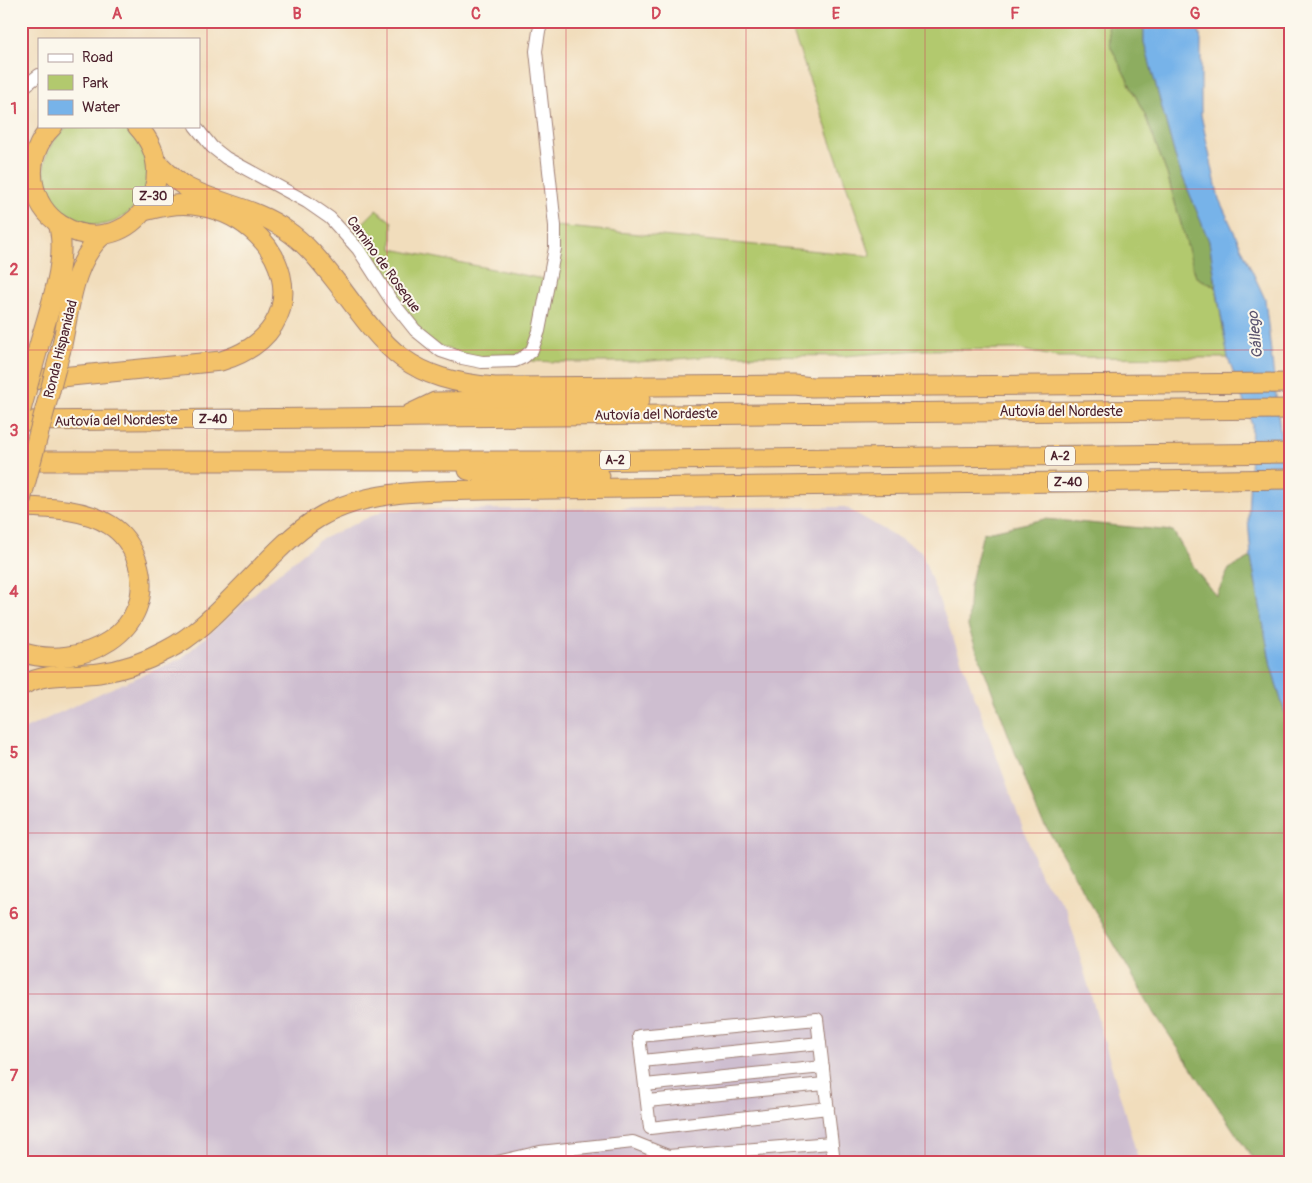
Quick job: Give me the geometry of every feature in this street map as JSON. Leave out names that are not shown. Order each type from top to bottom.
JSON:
[{"type":"highway","name":"Ronda Hispanidad","points":[[52,128],[38,147],[34,157],[32,178],[36,194],[43,208],[58,223],[80,233],[104,234],[119,230],[133,222],[144,211],[156,188],[157,162],[150,142],[139,128]]},
{"type":"highway","points":[[157,162],[184,186],[208,197],[257,214],[296,236],[328,272],[386,345],[410,364],[436,377],[495,387],[795,385],[812,388]]},
{"type":"highway","points":[[21,381],[221,361],[243,353],[267,333],[278,315],[283,289],[282,276],[275,255],[259,237],[250,229],[222,213],[194,205],[172,205],[144,211]]},
{"type":"highway","name":"Ronda Hispanidad","points":[[21,410],[62,256],[62,240],[58,223]]},
{"type":"highway","name":"Ronda Hispanidad","points":[[21,500],[82,263],[90,249],[104,234]]},
{"type":"highway","points":[[404,417],[435,402],[656,398],[717,393],[795,391],[812,388],[1291,383]]},
{"type":"highway","name":"Autovía del Nordeste","points":[[21,421],[1291,409]]},
{"type":"highway","name":"A-2","points":[[400,461],[1291,453]]},
{"type":"highway","name":"Z-40","points":[[21,461],[400,461],[499,475],[721,478],[786,486],[1291,480]]},
{"type":"highway","points":[[21,686],[51,675],[83,675],[123,669],[170,649],[216,613],[298,532],[319,518],[368,499],[440,491],[786,486]]},
{"type":"highway","points":[[21,507],[87,514],[111,525],[120,532],[135,554],[139,566],[141,588],[136,610],[130,620],[108,642],[92,652],[61,658],[41,658],[21,652]]},
{"type":"street","name":"Camino de Roseque","points":[[197,128],[212,147],[226,158],[314,206],[339,225],[358,249],[396,307],[427,341],[441,351],[457,357],[482,362],[515,361],[524,357],[536,341],[555,248],[555,226],[536,51],[539,31],[543,21]]},
{"type":"street","points":[[21,89],[38,76]]},
{"type":"street","points":[[828,1108],[650,1128],[639,1036],[817,1019],[828,1108],[834,1162]]},
{"type":"street","points":[[642,1061],[820,1043]]},
{"type":"street","points":[[645,1086],[823,1067]]},
{"type":"street","points":[[647,1101],[825,1084]]},
{"type":"street","points":[[497,1162],[540,1152],[633,1142],[668,1159],[832,1143]]},
{"type":"shaded area","points":[[845,507],[921,551],[1041,877],[1066,908],[1139,1162],[21,1162],[21,731],[103,692],[182,658],[264,585],[318,541],[384,510]]},
{"type":"green space","points":[[789,21],[1107,21],[1111,47],[1145,115],[1167,174],[1196,277],[1216,287],[1228,358],[1057,357],[1018,349],[918,350],[844,356],[727,355],[638,362],[533,361],[524,357],[482,362],[427,341],[349,237],[376,210],[392,222],[392,249],[548,280],[555,226],[871,256]]},
{"type":"green space","points":[[1107,21],[1144,21],[1144,42],[1177,163],[1209,241],[1216,287],[1196,277],[1167,174],[1145,115],[1111,47]]},
{"type":"green space","points":[[66,128],[125,128],[142,148],[147,164],[147,182],[140,199],[121,218],[100,225],[79,221],[61,209],[49,192],[44,170],[50,148]]},
{"type":"green space","points":[[1045,519],[1173,531],[1197,572],[1216,596],[1229,569],[1251,557],[1271,666],[1291,734],[1291,1162],[1255,1162],[1153,1011],[1037,811],[968,627],[970,586],[983,533]]},
{"type":"water","name":"Gállego","points":[[1144,21],[1197,21],[1201,40],[1201,115],[1219,199],[1265,299],[1291,527],[1291,734],[1271,666],[1251,557],[1248,518],[1252,425],[1228,358],[1209,241],[1177,163],[1144,42]]}]
